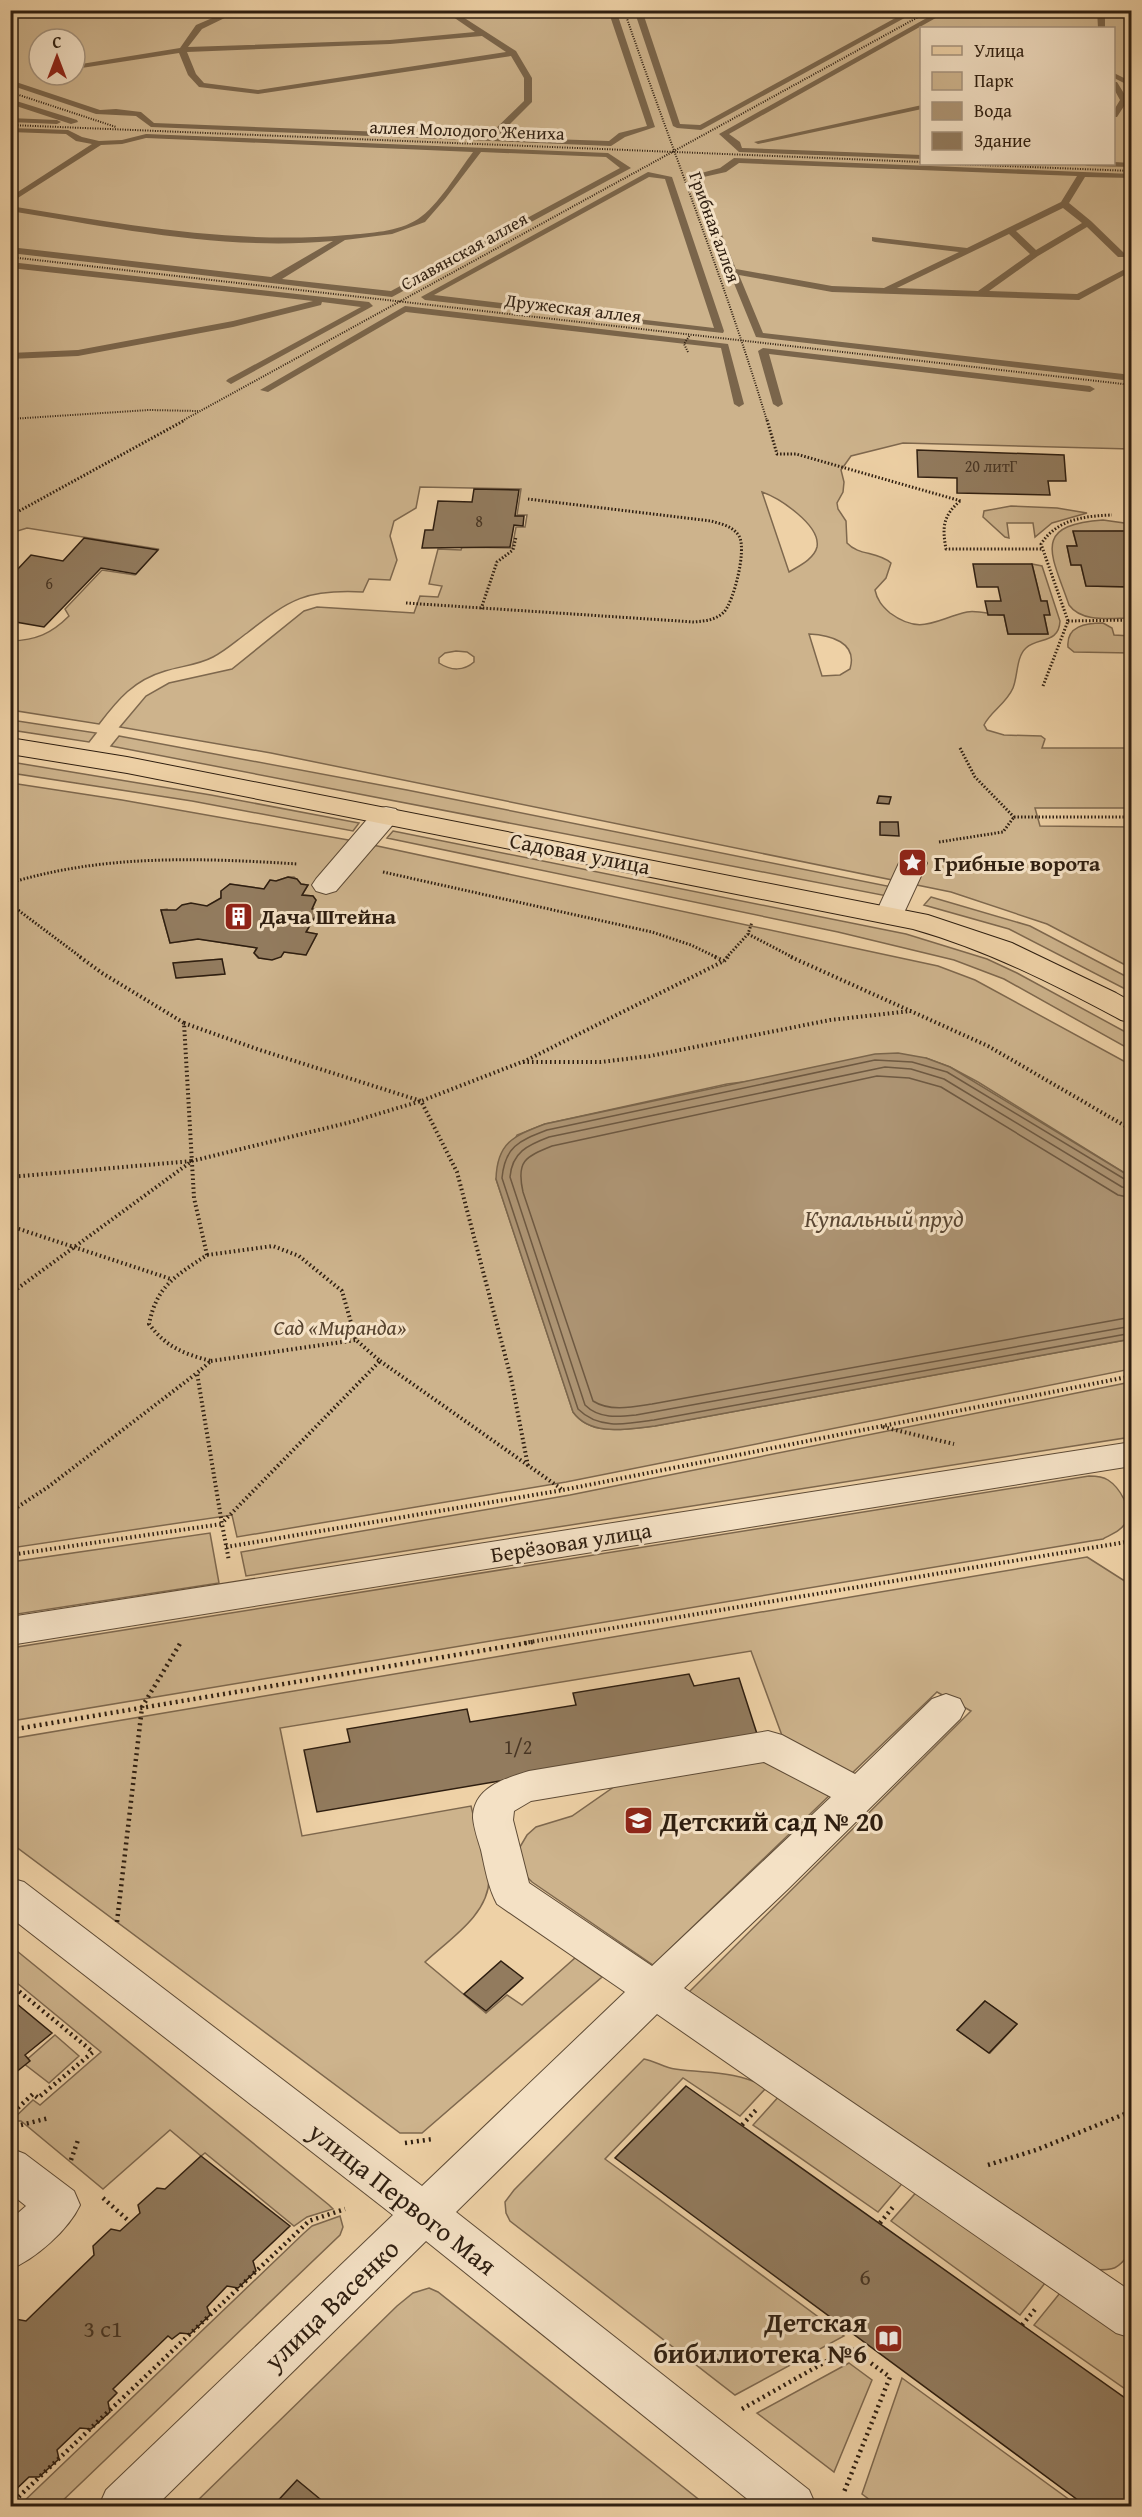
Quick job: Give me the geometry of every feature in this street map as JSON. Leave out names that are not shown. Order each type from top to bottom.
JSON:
[{"type":"main road","name":"Садовая улица","points":[[10,746],[127,765],[386,815],[945,928],[1009,951],[1131,1014]]},
{"type":"street","points":[[334,876],[386,815]]},
{"type":"street","points":[[889,915],[922,854]]},
{"type":"street","name":"Берёзовая улица","points":[[10,1631],[1131,1454]]},
{"type":"street","name":"улица Васенко","points":[[123,2506],[946,1709]]},
{"type":"street","points":[[858,1793],[768,1746],[529,1786],[503,1796],[493,1810],[493,1820],[511,1892],[662,1983],[932,2181],[1131,2318]]},
{"type":"street","name":"улица Первого Мая","points":[[10,1894],[491,2265],[792,2506]]},
{"type":"street","points":[[10,2249],[58,2205],[13,2147]]},
{"type":"path","name":"Грибная аллея","points":[[624,10],[673,152],[743,341],[777,454],[796,454],[961,501],[948,511],[944,519],[942,527],[945,549],[1044,549]]},
{"type":"path","name":"Славянская аллея","points":[[10,516],[931,10]]},
{"type":"path","points":[[10,92],[122,129]]},
{"type":"path","name":"аллея Молодого Жениха","points":[[10,125],[920,162]]},
{"type":"path","points":[[980,165],[1131,171]]},
{"type":"path","name":"Дружеская аллея","points":[[10,257],[1131,385]]},
{"type":"path","points":[[688,352],[686,342],[690,335]]},
{"type":"path","points":[[10,419],[149,411],[201,411]]},
{"type":"path","points":[[406,603],[705,621],[724,612],[731,600],[745,548],[738,533],[723,523],[528,499]]},
{"type":"path","points":[[1043,686],[1068,621],[1041,544],[1044,537],[1060,525],[1083,518],[1112,515]]},
{"type":"path","points":[[481,609],[497,562],[513,550],[516,537]]},
{"type":"path","points":[[1068,621],[1131,620]]},
{"type":"path","points":[[960,748],[963,762],[970,774],[1014,817],[1131,817]]},
{"type":"path","points":[[922,854],[1003,832],[1014,817]]},
{"type":"path","points":[[10,883],[69,867],[122,862],[237,860],[334,876],[415,878],[652,932],[692,945],[724,961]]},
{"type":"path","points":[[10,904],[102,973],[184,1023],[421,1101],[457,1172],[511,1378],[528,1466]]},
{"type":"path","points":[[10,1177],[192,1161],[311,1133],[421,1101],[522,1062],[724,961],[748,934],[753,920]]},
{"type":"path","points":[[748,934],[813,968],[988,1046],[1131,1130]]},
{"type":"path","points":[[522,1062],[601,1062],[650,1056],[830,1020],[911,1011]]},
{"type":"path","points":[[184,1023],[194,1198],[207,1255]]},
{"type":"path","points":[[10,1294],[192,1161]]},
{"type":"path","points":[[10,1226],[171,1279]]},
{"type":"path","points":[[356,1340],[211,1361],[177,1353],[158,1337],[149,1324],[156,1293],[171,1279],[207,1255],[273,1246],[299,1256],[342,1291],[356,1340],[380,1361],[563,1490]]},
{"type":"path","points":[[10,1512],[48,1487],[211,1361]]},
{"type":"path","points":[[10,1555],[222,1524],[380,1361]]},
{"type":"path","points":[[197,1373],[236,1595]]},
{"type":"path","points":[[226,1547],[563,1490],[1131,1376]]},
{"type":"path","points":[[10,1730],[1131,1541]]},
{"type":"path","points":[[116,1933],[142,1707],[187,1632]]},
{"type":"path","points":[[10,1984],[93,2052],[38,2098],[33,2094],[10,2115]]},
{"type":"path","points":[[932,2181],[1036,2150],[1131,2111]]},
{"type":"path","points":[[13,2147],[49,2118]]},
{"type":"path","points":[[67,2169],[78,2140]]},
{"type":"path","points":[[10,2505],[309,2221],[345,2209]]},
{"type":"path","points":[[739,2411],[850,2348],[890,2377],[844,2492]]},
{"type":"green space","points":[[11,11],[1131,11],[1131,449],[903,443],[851,456],[841,470],[844,482],[843,492],[837,503],[846,521],[847,543],[857,550],[886,559],[891,563],[886,578],[875,590],[882,605],[890,613],[911,624],[929,624],[967,612],[976,612],[1004,615],[1008,634],[1048,634],[1044,615],[1047,601],[1041,601],[1032,564],[1042,566],[1060,621],[1059,628],[1052,637],[1026,648],[1019,661],[1015,683],[1010,694],[984,725],[987,730],[1004,735],[1041,736],[1045,739],[1042,748],[1131,748],[1131,808],[1035,808],[1040,826],[1131,827],[1131,968],[1047,924],[951,892],[271,753],[120,727],[146,696],[169,683],[232,669],[304,611],[317,607],[414,613],[420,596],[438,597],[442,586],[429,584],[438,549],[512,548],[516,527],[525,527],[527,515],[517,515],[521,489],[420,487],[416,508],[394,521],[390,536],[397,560],[390,580],[369,579],[363,592],[327,592],[288,604],[213,657],[154,675],[136,685],[113,706],[99,724],[11,710],[11,641],[28,639],[49,632],[69,616],[65,609],[102,570],[135,575],[158,549],[27,528],[11,533]],"holes":[[[762,492],[778,500],[806,522],[816,539],[817,547],[813,555],[789,572]],[[809,634],[833,638],[846,646],[850,652],[850,669],[840,675],[822,676]],[[467,652],[474,657],[474,662],[466,667],[453,669],[439,663],[439,658],[445,653]]]},
{"type":"green space","points":[[1011,506],[1057,508],[1087,513],[1052,523],[1035,537],[1033,523],[1007,523],[1009,538],[983,517],[984,511]]},
{"type":"green space","points":[[1103,520],[1131,524],[1131,531],[1073,532],[1077,546],[1067,546],[1071,565],[1081,565],[1086,586],[1131,587],[1131,618],[1089,617],[1075,611],[1069,605],[1053,557],[1052,546],[1056,536],[1064,528]]},
{"type":"green space","points":[[1103,623],[1112,628],[1114,635],[1131,636],[1131,653],[1074,652],[1068,647],[1070,634],[1078,627]]},
{"type":"green space","points":[[11,720],[96,733],[89,742],[11,730]]},
{"type":"green space","points":[[119,736],[407,790],[892,887],[887,896],[111,746]]},
{"type":"green space","points":[[11,762],[211,795],[359,823],[353,831],[192,801],[11,773]]},
{"type":"green space","name":"Сад «Миранда»","points":[[11,783],[354,841],[938,966],[975,980],[1131,1065],[1131,1177],[978,1082],[950,1067],[926,1058],[727,1084],[545,1124],[517,1135],[496,1179],[573,1412],[589,1425],[599,1428],[610,1430],[655,1426],[1131,1339],[1131,1369],[566,1482],[237,1537],[232,1515],[11,1548]],"holes":[[[294,877],[301,884],[308,885],[302,895],[313,896],[316,900],[312,909],[319,910],[306,932],[317,934],[306,955],[284,952],[276,958],[266,959],[258,958],[254,953],[257,948],[198,939],[170,943],[161,910],[167,909],[170,920],[201,916],[207,906],[221,898],[221,891],[230,884],[264,889],[270,880],[276,881]],[[222,959],[224,974],[177,978],[174,963]]]},
{"type":"green space","points":[[393,831],[906,934],[987,959],[1017,973],[1131,1035],[1131,1050],[1004,979],[954,960],[838,932],[387,838]]},
{"type":"green space","points":[[931,897],[1030,926],[1131,979],[1131,992],[1009,929],[924,905]]},
{"type":"green space","points":[[1131,1382],[1131,1437],[246,1576],[241,1552],[570,1495]]},
{"type":"green space","points":[[1089,1476],[1103,1478],[1112,1483],[1124,1499],[1128,1511],[1124,1525],[1103,1539],[11,1721],[11,1648]]},
{"type":"green space","points":[[210,1533],[219,1583],[11,1615],[11,1562]]},
{"type":"green space","name":"Детский сад № 20","points":[[1087,1557],[1131,1585],[1131,2252],[1115,2268],[1092,2270],[690,1996],[690,1991],[971,1711],[937,1692],[850,1775],[784,1741],[751,1651],[280,1728],[302,1836],[471,1806],[488,1872],[487,1892],[482,1904],[466,1926],[425,1962],[486,2013],[507,1995],[522,2005],[575,1958],[602,1977],[422,2133],[400,2133],[11,1843],[10,1739]],"holes":[[[985,2001],[1017,2024],[990,2053],[957,2030]]]},
{"type":"green space","points":[[761,1757],[833,1792],[653,1965],[532,1882],[521,1871],[517,1852],[527,1835],[536,1827],[572,1816],[621,1782]]},
{"type":"green space","points":[[17,1951],[333,2209],[307,2217],[294,2226],[205,2153],[201,2156],[170,2130],[103,2189],[21,2121],[11,2121],[33,2100],[40,2105],[101,2052],[11,1978],[11,1956]]},
{"type":"green space","points":[[55,2035],[79,2056],[49,2083],[23,2063]]},
{"type":"green space","points":[[644,2059],[671,2068],[732,2075],[767,2087],[740,2116],[683,2078],[605,2159],[844,2336],[735,2395],[510,2221],[506,2213],[505,2202],[514,2190]]},
{"type":"green space","points":[[781,2094],[906,2179],[878,2212],[753,2125]]},
{"type":"green space","points":[[920,2188],[1049,2278],[1020,2315],[891,2221]]},
{"type":"green space","points":[[340,2216],[343,2227],[340,2235],[57,2506],[19,2506],[303,2234],[312,2226]]},
{"type":"green space","points":[[429,2288],[438,2292],[707,2506],[320,2506],[316,2503],[319,2499],[297,2481],[273,2506],[192,2506],[397,2306],[413,2293]]},
{"type":"green space","points":[[1064,2288],[1131,2335],[1131,2393],[1034,2325]]},
{"type":"green space","points":[[849,2363],[872,2380],[834,2472],[757,2413]]},
{"type":"green space","points":[[902,2378],[1078,2506],[878,2506],[862,2494]]},
{"type":"water","name":"Купальный пруд","points":[[898,1053],[926,1058],[950,1067],[1131,1177],[1131,1339],[655,1426],[610,1429],[589,1425],[581,1420],[573,1412],[496,1179],[500,1156],[509,1142],[524,1132],[545,1124],[875,1054]]},
{"type":"building","points":[[917,450],[1064,455],[1066,481],[1048,481],[1050,495],[957,493],[957,478],[918,477]]},
{"type":"building","points":[[474,489],[519,490],[515,516],[524,516],[523,526],[514,525],[510,547],[422,548],[425,530],[433,530],[438,501],[472,502]]},
{"type":"building","points":[[1073,531],[1132,531],[1132,587],[1086,586],[1081,565],[1071,565],[1067,546],[1077,546]]},
{"type":"building","points":[[84,538],[158,550],[136,574],[101,568],[44,627],[10,621],[10,571],[16,571],[31,555],[63,561]]},
{"type":"building","points":[[973,564],[1032,564],[1041,601],[1047,601],[1050,615],[1044,615],[1048,634],[1008,634],[1004,615],[988,615],[985,601],[1001,601],[998,587],[977,587]]},
{"type":"building","points":[[879,796],[891,797],[889,804],[877,803]]},
{"type":"building","points":[[880,822],[898,822],[899,836],[880,835]]},
{"type":"building","name":"Дача Штейна","points":[[288,877],[308,885],[302,895],[313,896],[316,900],[312,909],[319,910],[306,932],[317,934],[306,955],[284,952],[281,957],[272,960],[259,958],[254,953],[257,948],[198,939],[170,943],[161,910],[176,910],[182,905],[191,903],[207,906],[221,898],[221,891],[230,884],[264,889],[270,880],[276,881]]},
{"type":"building","points":[[222,959],[225,974],[176,978],[173,963]]},
{"type":"building","points":[[689,1674],[694,1686],[739,1678],[758,1737],[317,1812],[304,1750],[350,1742],[347,1729],[467,1709],[470,1722],[576,1705],[573,1693]]},
{"type":"building","points":[[501,1961],[523,1978],[486,2011],[464,1994]]},
{"type":"building","points":[[10,1989],[17,1994],[11,1999],[52,2033],[25,2055],[30,2061],[10,2077]]},
{"type":"building","points":[[985,2001],[1017,2024],[989,2053],[957,2030]]},
{"type":"building","points":[[686,2086],[1132,2403],[1132,2506],[1086,2506],[615,2158]]},
{"type":"building","points":[[201,2156],[290,2226],[253,2261],[256,2271],[238,2288],[227,2286],[207,2307],[210,2315],[190,2334],[180,2333],[172,2339],[168,2336],[113,2389],[117,2393],[108,2402],[110,2412],[91,2429],[80,2428],[57,2450],[59,2459],[39,2477],[29,2477],[10,2495],[10,2323],[15,2319],[26,2321],[94,2255],[93,2246],[111,2229],[120,2231],[140,2213],[138,2205],[157,2188],[165,2189]]},
{"type":"building","points":[[297,2480],[320,2499],[316,2503],[320,2506],[273,2506]]},
{"type":"waterway","points":[[182,50],[199,27],[238,10]]},
{"type":"waterway","points":[[446,10],[513,53]]},
{"type":"waterway","points":[[10,82],[99,112],[116,111],[138,114],[151,125],[611,144],[622,135],[651,127],[612,10]]},
{"type":"waterway","points":[[638,10],[677,126],[701,128],[916,10]]},
{"type":"waterway","points":[[920,157],[739,150],[737,144],[723,134],[947,10]]},
{"type":"waterway","points":[[1101,10],[1102,27]]},
{"type":"waterway","points":[[182,50],[390,42],[481,34]]},
{"type":"waterway","points":[[87,65],[182,50]]},
{"type":"waterway","points":[[182,50],[192,75],[202,85],[258,92],[513,53]]},
{"type":"waterway","points":[[490,139],[528,102],[528,78],[513,53]]},
{"type":"waterway","points":[[1115,76],[1132,85]]},
{"type":"waterway","points":[[1115,86],[1124,100],[1115,114]]},
{"type":"waterway","points":[[10,101],[74,122]]},
{"type":"waterway","points":[[758,142],[920,107]]},
{"type":"waterway","points":[[10,120],[57,122]]},
{"type":"waterway","points":[[10,130],[68,132],[79,139],[99,143]]},
{"type":"waterway","points":[[99,143],[122,142],[146,136],[478,150]]},
{"type":"waterway","points":[[10,201],[99,143]]},
{"type":"waterway","points":[[10,208],[141,229],[228,239],[272,241],[360,236],[400,229],[422,220],[442,198],[478,150]]},
{"type":"waterway","points":[[10,250],[392,294],[627,168],[619,165],[608,155],[478,150]]},
{"type":"waterway","points":[[1083,174],[737,160],[723,170],[694,176],[759,335],[1132,378]]},
{"type":"waterway","points":[[1115,165],[1132,165]]},
{"type":"waterway","points":[[648,174],[668,177],[720,331],[425,297],[648,174]]},
{"type":"waterway","points":[[1064,204],[1083,174]]},
{"type":"waterway","points":[[1083,174],[1132,176]]},
{"type":"waterway","points":[[1010,230],[1064,204]]},
{"type":"waterway","points":[[1064,204],[1088,223]]},
{"type":"waterway","points":[[1035,254],[1088,223]]},
{"type":"waterway","points":[[1088,223],[1121,255]]},
{"type":"waterway","points":[[887,290],[1010,230]]},
{"type":"waterway","points":[[1010,230],[1035,254]]},
{"type":"waterway","points":[[875,239],[966,250]]},
{"type":"waterway","points":[[273,280],[341,240]]},
{"type":"waterway","points":[[980,294],[1035,254]]},
{"type":"waterway","points":[[10,265],[369,305]]},
{"type":"waterway","points":[[733,271],[832,289],[980,294]]},
{"type":"waterway","points":[[980,294],[1079,297],[1126,272]]},
{"type":"waterway","points":[[10,356],[78,353],[233,324],[318,303]]},
{"type":"waterway","points":[[231,381],[369,306]]},
{"type":"waterway","points":[[265,390],[405,309],[725,346],[739,404]]},
{"type":"waterway","points":[[778,404],[763,351],[1090,389]]},
{"type":"place","name":"Грибные ворота","points":[[913,863]]},
{"type":"place","name":"Дача Штейна","points":[[239,916]]},
{"type":"place","name":"Детский сад № 20","points":[[639,1821]]},
{"type":"place","name":"Детская бибилиотека №6","points":[[888,2338]]}]
